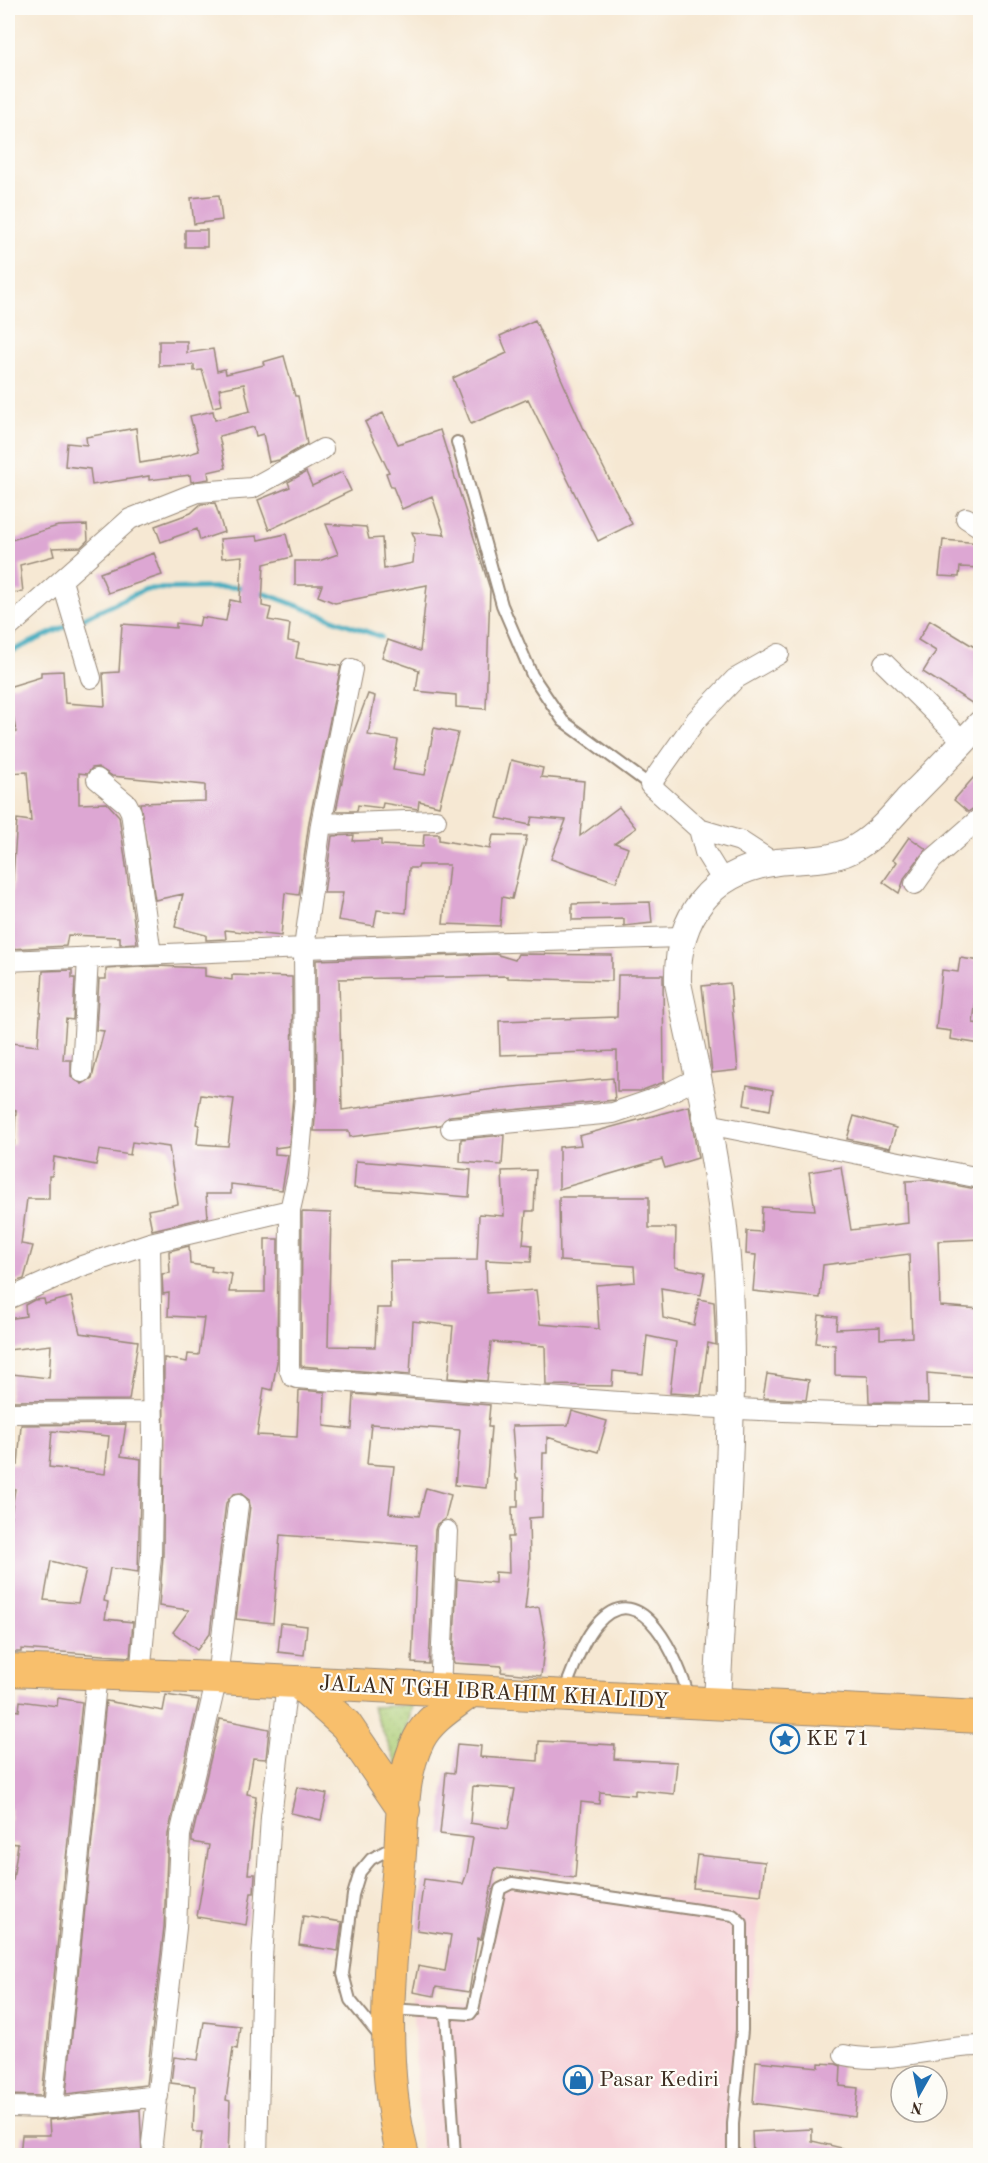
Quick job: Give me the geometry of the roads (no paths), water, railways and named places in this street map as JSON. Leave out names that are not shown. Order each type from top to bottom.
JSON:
[{"type":"main road","name":"JALAN TGH IBRAHIM KHALIDY","points":[[8,1670],[217,1678],[454,1692],[981,1717]]},
{"type":"main road","points":[[293,1683],[346,1725],[404,1810]]},
{"type":"main road","points":[[403,2156],[389,2048],[387,2009],[406,1785],[418,1740],[454,1692]]},
{"type":"street","points":[[8,628],[130,519],[198,492],[252,488],[323,449]]},
{"type":"street","points":[[62,581],[91,678]]},
{"type":"street","points":[[774,863],[740,842],[699,829],[650,785],[696,720],[735,679],[779,654]]},
{"type":"street","points":[[704,1703],[730,1410],[729,1286],[718,1174],[678,983],[677,959],[681,937],[695,909],[718,885],[750,868],[837,856],[856,848],[877,832],[972,733],[884,663]]},
{"type":"street","points":[[352,669],[321,824],[304,948],[306,1096],[298,1175],[290,1210],[289,1368],[292,1376],[730,1410],[834,1414],[981,1415]]},
{"type":"street","points":[[97,779],[127,804],[131,812],[151,954]]},
{"type":"street","points":[[915,884],[932,860],[981,818]]},
{"type":"street","points":[[321,824],[436,820]]},
{"type":"street","points":[[699,829],[718,885]]},
{"type":"street","points":[[8,961],[304,948],[681,937]]},
{"type":"street","points":[[82,1072],[88,957]]},
{"type":"street","points":[[451,1128],[613,1113],[660,1097],[698,1078]]},
{"type":"street","points":[[708,1124],[981,1178]]},
{"type":"street","points":[[8,1299],[79,1267],[150,1243],[290,1210]]},
{"type":"street","points":[[140,1676],[151,1556],[153,1437],[150,1243]]},
{"type":"street","points":[[8,1413],[151,1412]]},
{"type":"street","points":[[154,2156],[152,2144],[176,1928],[180,1835],[217,1678],[238,1505]]},
{"type":"street","points":[[447,1531],[454,1692]]},
{"type":"street","points":[[54,2108],[97,1674]]},
{"type":"street","points":[[257,2156],[263,1935],[271,1817],[293,1683]]},
{"type":"street","points":[[843,2055],[872,2059],[981,2046]]},
{"type":"street","points":[[8,2107],[54,2108],[158,2096]]},
{"type":"lane","points":[[457,442],[502,605],[532,675],[563,721],[650,785]]},
{"type":"lane","points":[[562,1697],[589,1635],[611,1612],[629,1609],[641,1612],[659,1630],[683,1674],[704,1703]]},
{"type":"lane","points":[[389,2048],[350,2000],[343,1974],[353,1894],[360,1872],[371,1859],[401,1842]]},
{"type":"lane","points":[[387,2009],[465,2015],[473,2010],[500,1889],[505,1884],[535,1886],[739,1918],[742,1923],[742,2030],[733,2124],[733,2156]]},
{"type":"lane","points":[[446,2014],[455,2156]]},
{"type":"waterway","points":[[8,653],[146,589],[246,587]]},
{"type":"waterway","points":[[258,591],[381,637]]},
{"type":"place","name":"KE 71","points":[[785,1739]]},
{"type":"place","name":"Pasar Kediri","points":[[578,2080]]}]
